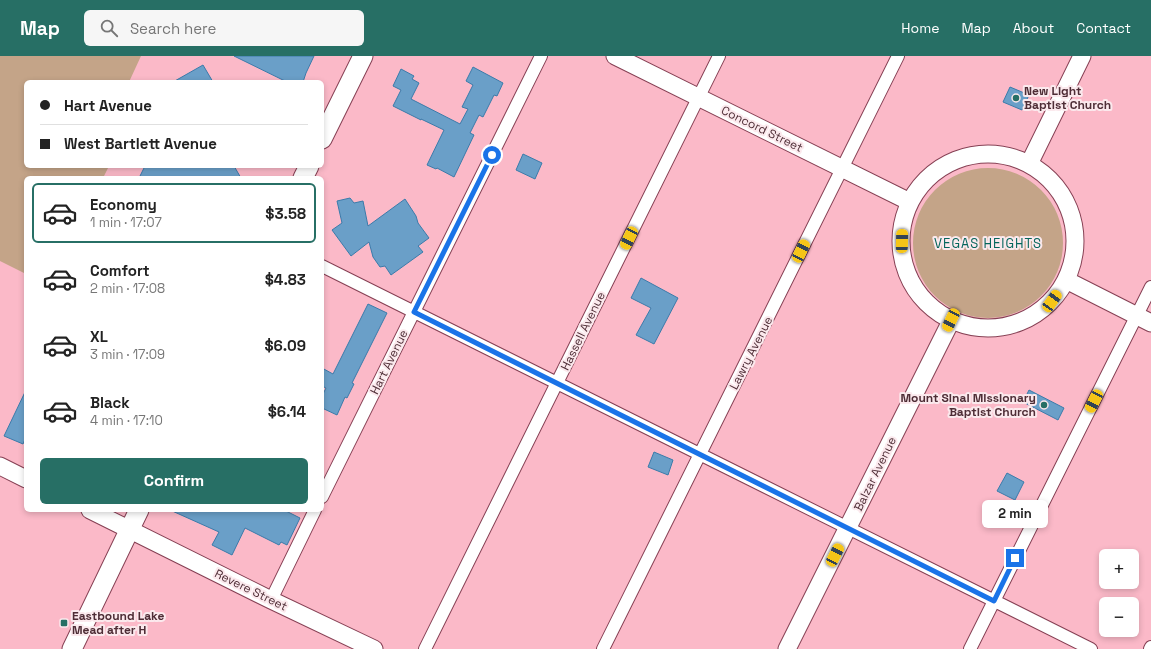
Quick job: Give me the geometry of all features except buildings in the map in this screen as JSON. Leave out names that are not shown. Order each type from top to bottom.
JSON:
[{"type":"main road","points":[[324,135],[363,56]]},
{"type":"main road","points":[[72,649],[138,512]]},
{"type":"street","name":"Hart Avenue","points":[[324,493],[541,56]]},
{"type":"street","name":"Concord Street","points":[[615,56],[910,202]]},
{"type":"street","name":"Hassell Avenue","points":[[425,649],[719,56]]},
{"type":"street","name":"Lawry Avenue","points":[[603,649],[898,56]]},
{"type":"street","points":[[1029,164],[1082,56]]},
{"type":"street","points":[[985,154],[1000,155],[1029,164],[1050,179],[1066,201],[1074,226],[1075,252],[1066,280],[1052,301],[1030,318],[1005,327],[978,328],[951,320],[928,305],[911,282],[902,255],[902,226],[910,202],[925,181],[942,167],[963,158],[985,154]]},
{"type":"street","points":[[324,267],[1091,649]]},
{"type":"street","points":[[1066,280],[1144,319]]},
{"type":"street","points":[[970,649],[1144,319],[1151,287]]},
{"type":"street","name":"Balzar Avenue","points":[[788,649],[951,320]]},
{"type":"street","points":[[0,466],[24,478]]},
{"type":"street","name":"Revere Street","points":[[94,512],[271,600],[374,649]]},
{"type":"street","points":[[271,600],[314,512]]},
{"type":"shaded area","points":[[0,56],[141,56],[130,80],[24,80],[24,168],[108,168],[104,176],[24,176],[24,273],[0,261]]},
{"type":"shaded area","points":[[981,168],[995,168],[1010,171],[1023,177],[1036,185],[1046,195],[1060,221],[1063,243],[1062,258],[1057,272],[1046,291],[1036,301],[1010,315],[995,318],[981,318],[966,315],[953,309],[940,301],[930,291],[916,265],[913,250],[913,236],[916,221],[922,208],[930,195],[940,185],[966,171]]},
{"type":"place","name":"New Light Baptist Church","points":[[1016,98]]},
{"type":"place","name":"Mount Sinai Missionary Baptist Church","points":[[1044,405]]},
{"type":"place","name":"Eastbound Lake Mead after H","points":[[64,623]]},
{"type":"district","name":"VEGAS HEIGHTS","points":[[988,243]]},
{"type":"route","points":[[492,155],[414,312],[994,601],[1015,558]]}]
